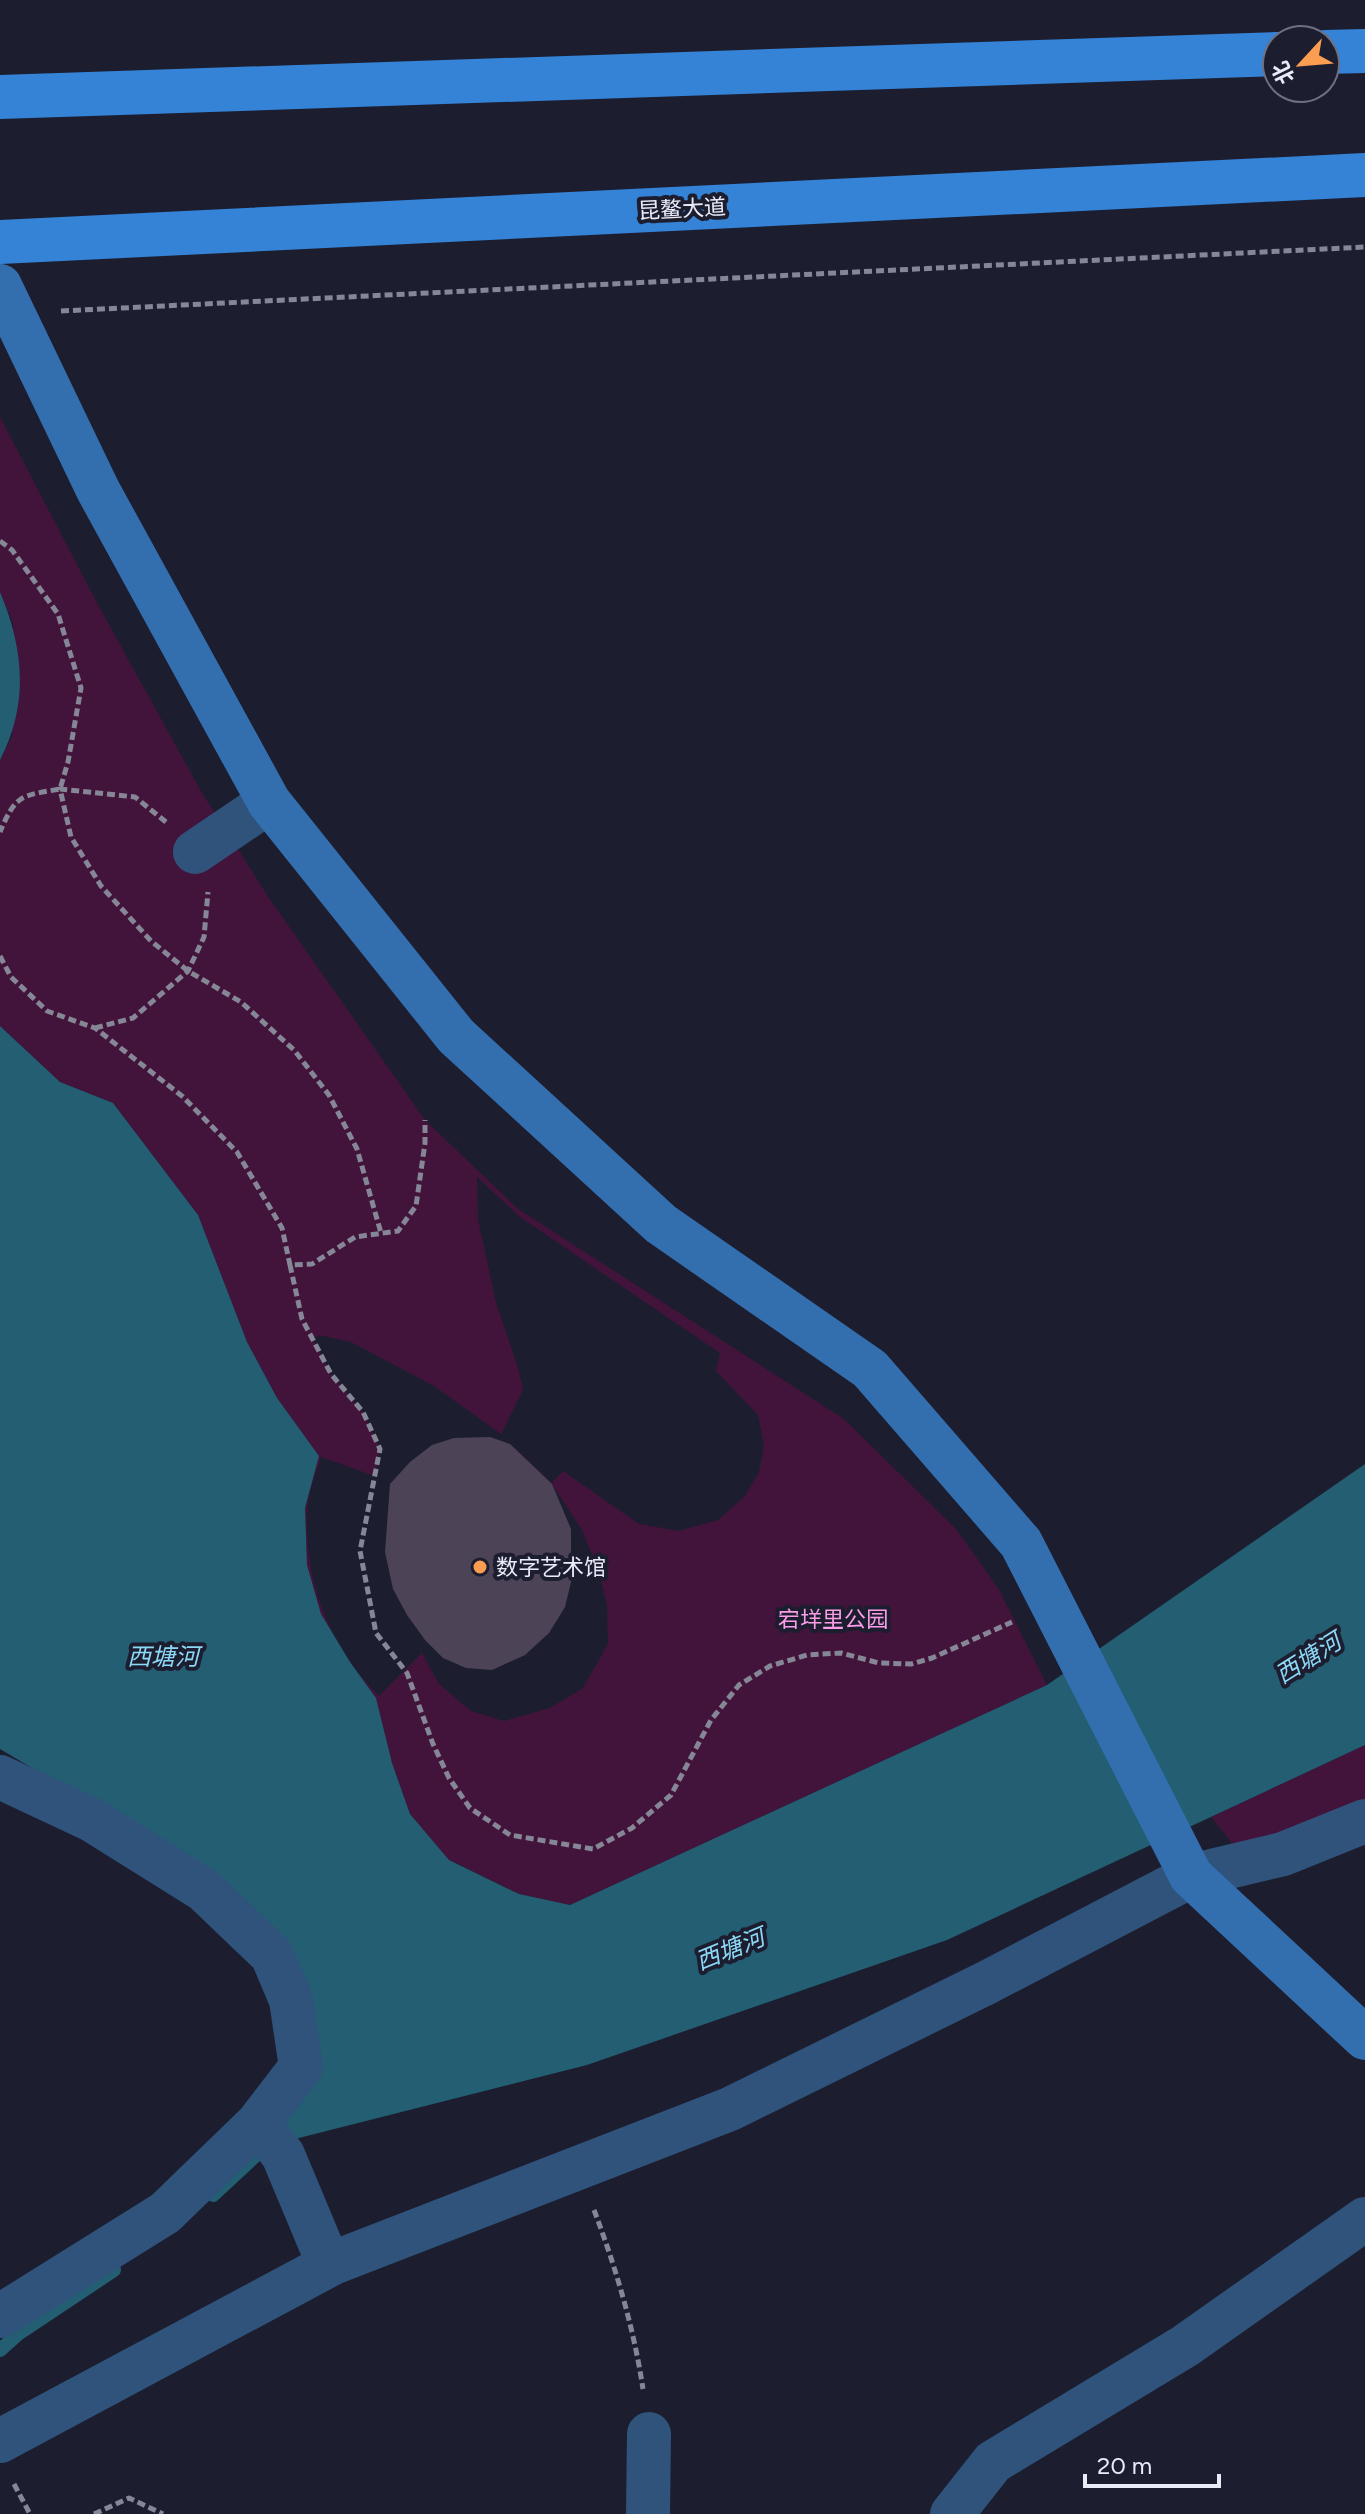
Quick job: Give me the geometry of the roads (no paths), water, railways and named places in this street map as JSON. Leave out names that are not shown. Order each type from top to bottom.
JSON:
[{"type":"main road","points":[[1341,52],[1365,51]]},
{"type":"main road","points":[[0,97],[1261,55]]},
{"type":"main road","name":"昆鳌大道","points":[[0,242],[1365,175]]},
{"type":"street","points":[[6,299],[98,490],[269,802],[456,1036],[661,1224],[870,1369],[1021,1543],[1191,1876],[1365,2038]]},
{"type":"street","points":[[195,852],[269,802]]},
{"type":"street","points":[[0,1777],[92,1820],[204,1890],[272,1955],[291,2000],[301,2067],[270,2139],[165,2213],[0,2316]]},
{"type":"street","points":[[0,2441],[329,2265],[730,2109],[986,1983],[1191,1876],[1283,1854],[1365,1821]]},
{"type":"street","points":[[270,2139],[329,2265]]},
{"type":"street","points":[[968,2507],[993,2462],[1185,2346],[1365,2219]]},
{"type":"street","points":[[648,2514],[649,2434]]},
{"type":"water","points":[[0,592],[14,634],[20,676],[16,718],[0,760]]},
{"type":"water","name":"西塘河","points":[[0,1026],[60,1082],[113,1103],[198,1215],[247,1342],[277,1398],[319,1456],[305,1508],[307,1565],[321,1614],[376,1698],[392,1763],[410,1814],[449,1860],[519,1894],[570,1905],[1047,1685],[1365,1464],[1365,1745],[947,1940],[587,2065],[283,2142],[304,1999],[152,1839],[0,1749]]},
{"type":"waterway","points":[[213,2195],[268,2144]]},
{"type":"waterway","points":[[0,2350],[18,2334],[114,2270]]},
{"type":"place","name":"数字艺术馆","points":[[480,1567]]},
{"type":"park label","name":"宕垟里公园","points":[[833,1619]]}]
